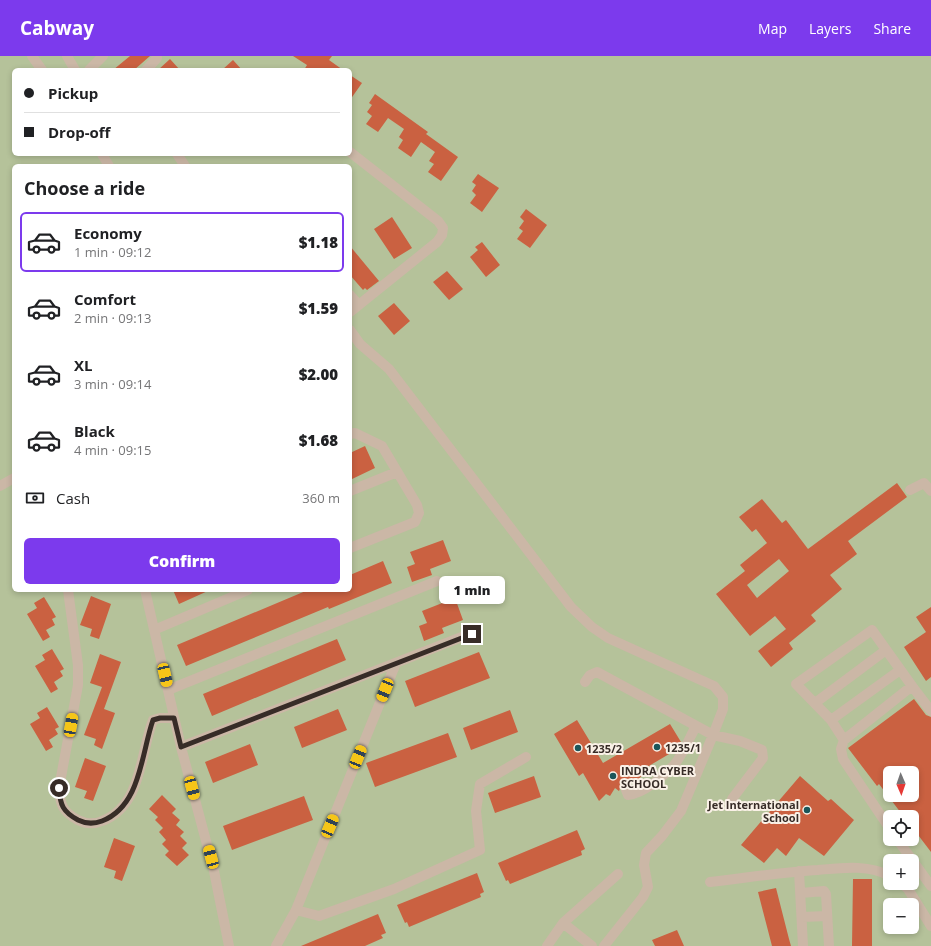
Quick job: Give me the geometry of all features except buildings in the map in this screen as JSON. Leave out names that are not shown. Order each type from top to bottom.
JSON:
[{"type":"street","points":[[32,56],[41,68]]},
{"type":"street","points":[[67,56],[74,68]]},
{"type":"street","points":[[91,68],[103,56]]},
{"type":"street","points":[[148,68],[157,58]]},
{"type":"street","points":[[352,154],[438,221],[443,228],[442,235],[438,242],[352,310]]},
{"type":"street","points":[[352,297],[359,305]]},
{"type":"street","points":[[352,333],[360,344],[394,375],[571,607],[592,627],[608,638],[714,686],[723,697],[723,709],[681,811],[662,836],[646,853],[644,866],[648,887],[643,897],[604,946]]},
{"type":"street","points":[[352,434],[355,433],[382,446],[417,505],[419,513],[415,522],[352,547]]},
{"type":"street","points":[[352,490],[397,472]]},
{"type":"street","points":[[0,486],[12,479]]},
{"type":"street","points":[[910,490],[924,483],[931,491]]},
{"type":"street","points":[[168,690],[437,581]]},
{"type":"street","points":[[68,592],[78,664],[78,685],[59,788],[60,802],[69,814],[82,822],[95,823],[116,813],[125,803],[134,787],[153,720],[160,718],[174,718]]},
{"type":"street","points":[[145,592],[181,747],[214,871],[229,946]]},
{"type":"street","points":[[154,630],[243,592]]},
{"type":"street","points":[[844,740],[831,720],[796,684],[872,630],[931,711]]},
{"type":"street","points":[[181,747],[472,634]]},
{"type":"street","points":[[815,703],[886,650]]},
{"type":"street","points":[[276,946],[296,910],[396,663]]},
{"type":"street","points":[[831,720],[900,670]]},
{"type":"street","points":[[585,682],[590,675],[597,672],[713,735],[740,740],[762,750],[763,758],[732,799]]},
{"type":"street","points":[[883,819],[843,759],[841,749],[844,740],[912,686]]},
{"type":"street","points":[[626,790],[628,795],[643,790],[656,781],[675,764],[696,726]]},
{"type":"street","points":[[296,910],[319,916],[394,889],[480,850],[476,811],[480,784],[526,757]]},
{"type":"street","points":[[902,846],[931,886]]},
{"type":"street","points":[[710,882],[799,871],[853,868],[868,869],[883,873]]},
{"type":"street","points":[[799,871],[804,946]]},
{"type":"street","points":[[547,946],[563,923],[618,874]]},
{"type":"street","points":[[909,890],[931,926]]},
{"type":"street","points":[[801,893],[824,891],[826,894],[829,946]]},
{"type":"street","points":[[802,918],[827,916]]},
{"type":"street","points":[[563,923],[592,946]]},
{"type":"green space","points":[[0,56],[931,56],[931,946],[0,946]]},
{"type":"place","name":"1235/1","points":[[657,747]]},
{"type":"place","name":"1235/2","points":[[578,748]]},
{"type":"place","name":"INDRA CYBER SCHOOL","points":[[613,776]]},
{"type":"place","name":"Jet International School","points":[[807,810]]},
{"type":"route","points":[[59,788],[60,802],[69,814],[82,822],[95,823],[106,819],[116,813],[125,803],[134,787],[153,720],[160,718],[174,718],[181,747],[472,634]]}]
